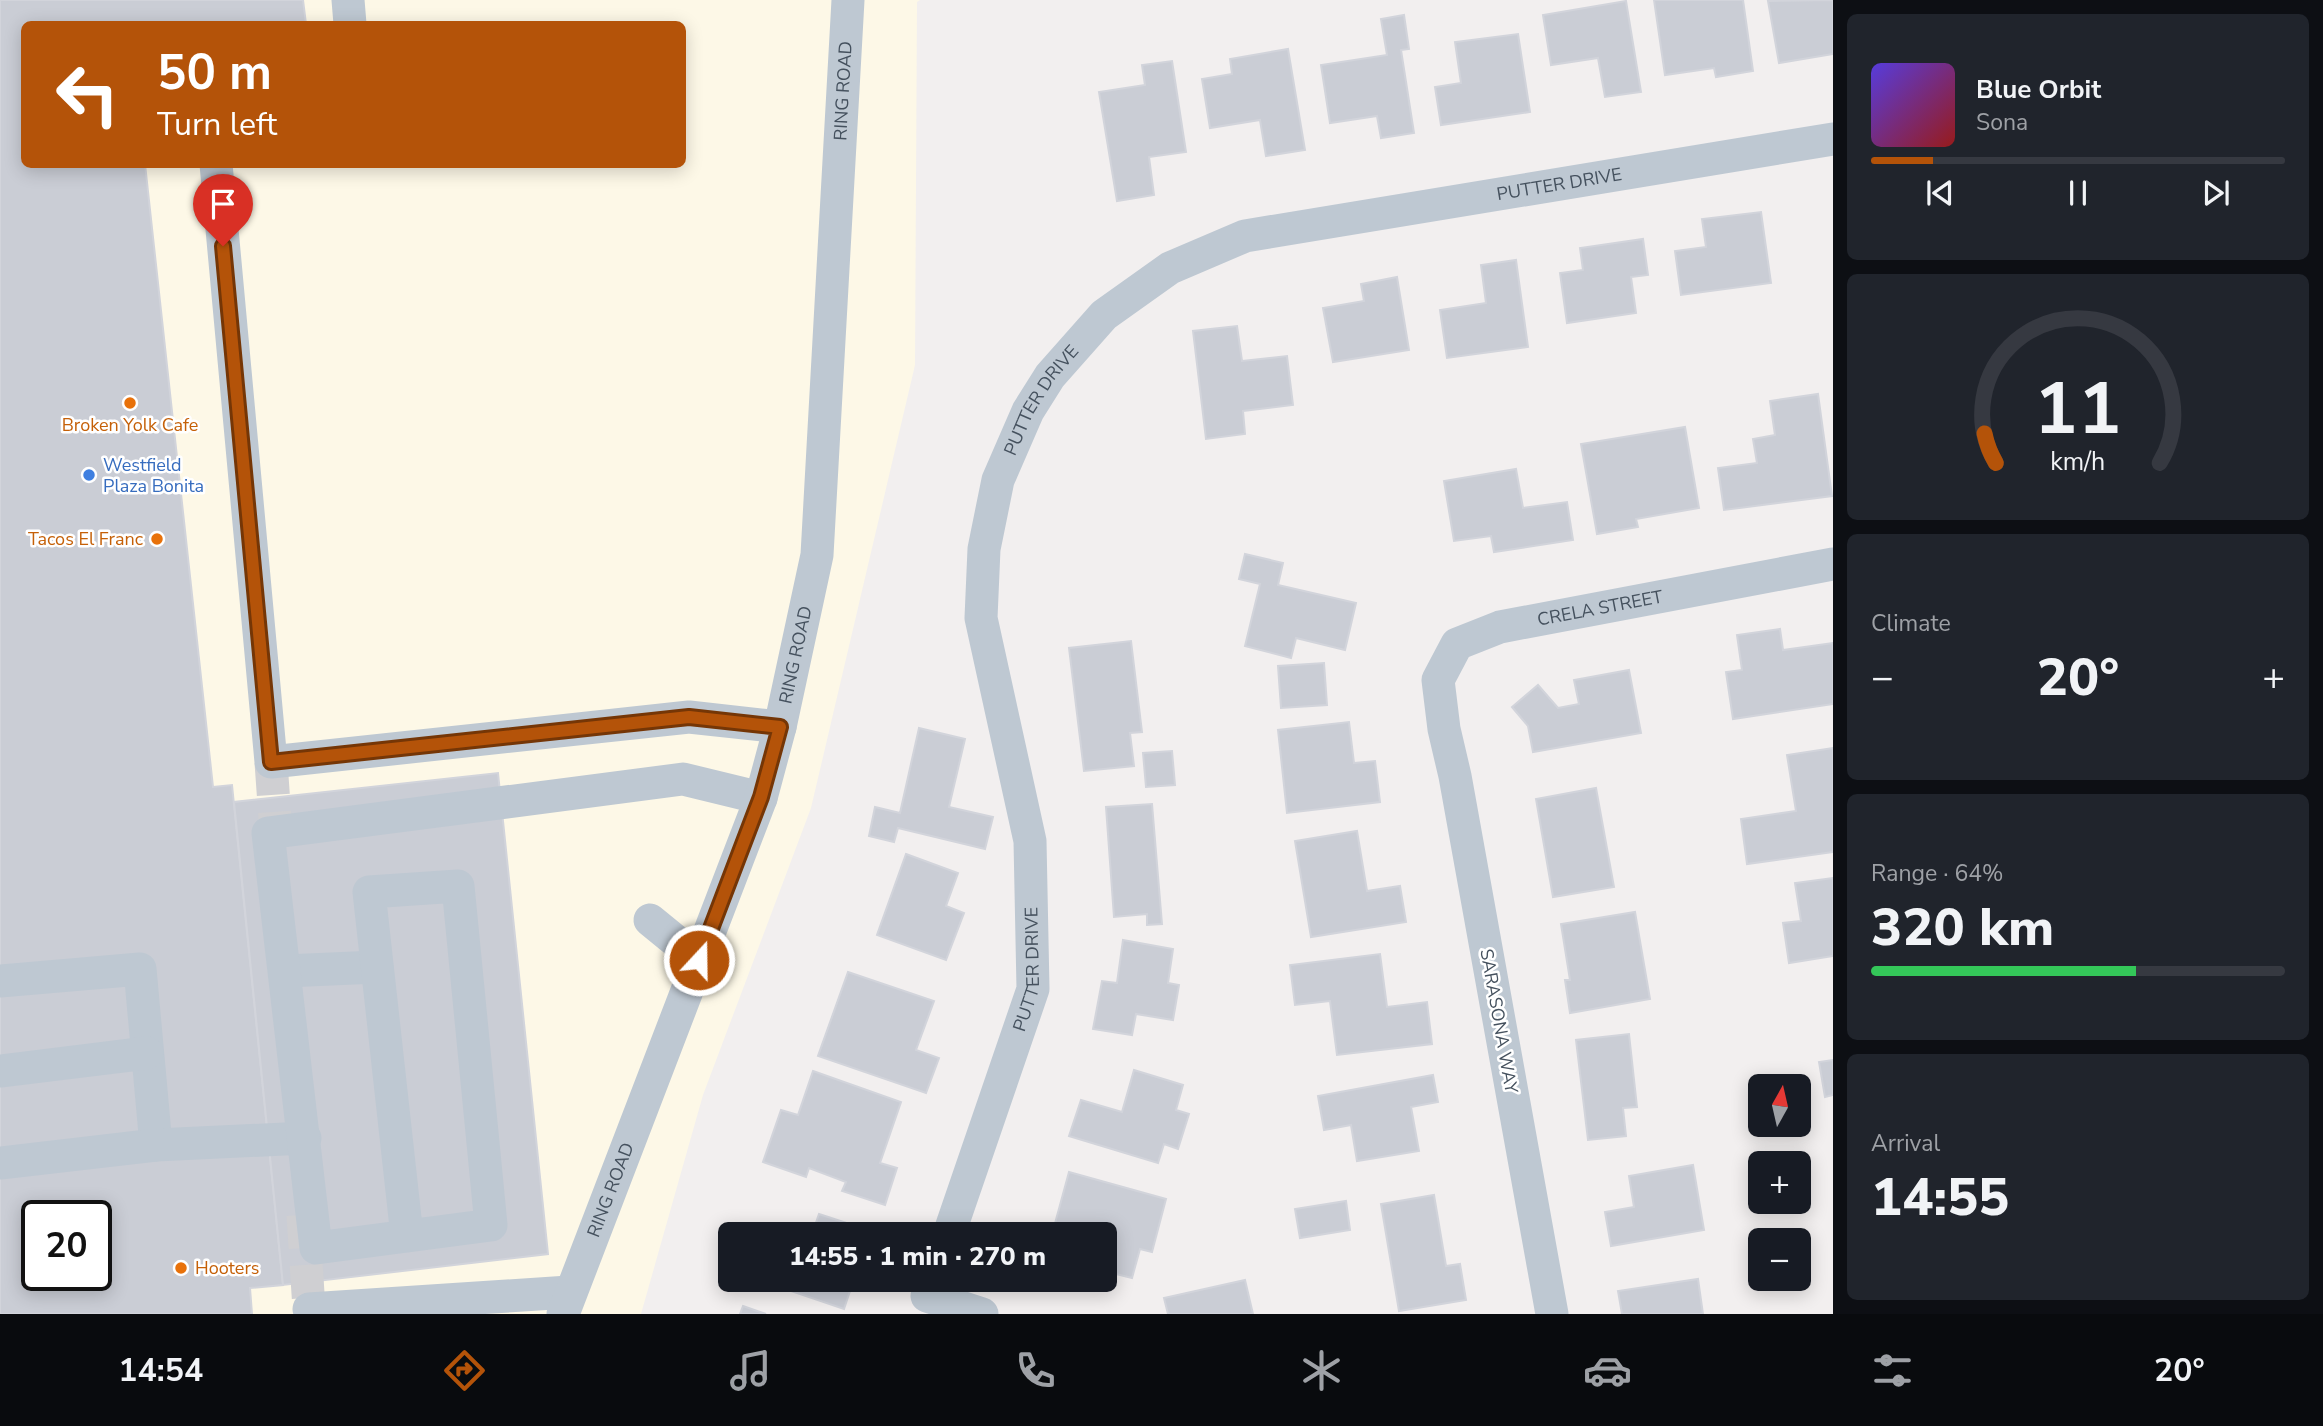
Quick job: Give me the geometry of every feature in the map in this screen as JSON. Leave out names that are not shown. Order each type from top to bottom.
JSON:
[{"type":"street","points":[[348,0],[350,21]]},
{"type":"street","name":"RING ROAD","points":[[566,1303],[761,797],[780,727],[817,555],[848,0]]},
{"type":"street","name":"PUTTER DRIVE","points":[[953,1222],[1032,989],[1033,975],[1030,841],[981,618],[984,549],[995,491],[1010,447],[1028,411],[1076,345],[1104,315],[1158,275],[1206,250],[1245,236],[1833,139]]},
{"type":"street","points":[[216,168],[271,762],[689,717],[780,727]]},
{"type":"street","name":"CRELA STREET","points":[[1444,729],[1438,680],[1457,644],[1500,627],[1833,564]]},
{"type":"street","name":"SARASONA WAY","points":[[1444,729],[1455,776],[1552,1314]]},
{"type":"street","points":[[407,1236],[369,891],[458,886],[491,1225],[316,1248],[268,833],[684,779],[761,797]]},
{"type":"street","points":[[650,920],[699,960]]},
{"type":"street","points":[[285,971],[377,967]]},
{"type":"street","points":[[0,981],[140,970],[156,1145]]},
{"type":"street","points":[[0,1071],[148,1054]]},
{"type":"street","points":[[0,1163],[156,1145],[305,1138]]},
{"type":"street","points":[[927,1296],[982,1314]]},
{"type":"street","points":[[309,1309],[566,1303]]},
{"type":"shaded area","points":[[0,0],[920,0],[917,2],[915,365],[811,808],[703,1095],[641,1314],[0,1314]]},
{"type":"building","name":"Westfield Plaza Bonita","points":[[0,0],[303,0],[306,21],[21,21],[21,168],[145,168],[213,787],[232,785],[283,1285],[250,1288],[252,1314],[0,1314]]},
{"type":"building","points":[[1654,0],[1743,0],[1753,71],[1716,77],[1714,68],[1665,75]]},
{"type":"building","points":[[1833,0],[1833,54],[1779,63],[1768,1]]},
{"type":"building","points":[[1626,1],[1641,92],[1605,97],[1598,58],[1551,65],[1543,15]]},
{"type":"building","points":[[1404,15],[1409,49],[1401,50],[1414,133],[1381,138],[1377,116],[1330,123],[1321,65],[1387,55],[1381,19]]},
{"type":"building","points":[[1518,34],[1530,112],[1441,125],[1435,87],[1461,83],[1455,42]]},
{"type":"building","points":[[1288,49],[1305,150],[1266,156],[1260,120],[1210,128],[1202,79],[1232,74],[1230,59]]},
{"type":"building","points":[[1172,61],[1186,152],[1149,157],[1154,195],[1117,201],[1099,92],[1145,85],[1142,65]]},
{"type":"building","points":[[1761,212],[1771,283],[1681,295],[1675,251],[1706,247],[1702,219]]},
{"type":"building","points":[[1643,239],[1648,275],[1631,277],[1636,313],[1567,323],[1560,273],[1583,270],[1580,248]]},
{"type":"building","points":[[1516,260],[1528,347],[1447,358],[1440,310],[1486,303],[1481,265]]},
{"type":"building","points":[[1397,277],[1409,350],[1333,362],[1323,308],[1364,301],[1361,284]]},
{"type":"building","points":[[1237,326],[1242,361],[1287,356],[1293,405],[1243,411],[1245,434],[1206,439],[1193,331]]},
{"type":"building","points":[[1818,394],[1832,496],[1724,510],[1718,468],[1757,463],[1753,439],[1775,435],[1770,401]]},
{"type":"building","points":[[1685,427],[1699,508],[1636,519],[1638,527],[1597,534],[1581,444]]},
{"type":"building","points":[[1516,469],[1523,508],[1567,502],[1573,540],[1494,552],[1491,536],[1454,541],[1444,481]]},
{"type":"building","points":[[1245,554],[1283,563],[1278,585],[1356,603],[1345,650],[1296,638],[1291,658],[1245,646],[1260,584],[1239,579]]},
{"type":"building","points":[[1780,629],[1783,650],[1833,643],[1833,704],[1733,719],[1726,672],[1742,670],[1737,635]]},
{"type":"building","points":[[1131,641],[1142,732],[1130,733],[1134,766],[1084,771],[1069,648]]},
{"type":"building","points":[[1324,663],[1327,705],[1281,708],[1278,666]]},
{"type":"building","points":[[1629,670],[1641,733],[1533,752],[1528,726],[1512,707],[1538,685],[1558,708],[1579,704],[1574,680]]},
{"type":"building","points":[[1349,722],[1354,763],[1375,761],[1380,802],[1287,813],[1278,730]]},
{"type":"building","points":[[919,728],[965,739],[949,807],[993,817],[985,849],[898,828],[894,842],[869,836],[875,807],[900,813]]},
{"type":"building","points":[[1833,748],[1833,852],[1747,864],[1741,819],[1796,811],[1787,755]]},
{"type":"building","points":[[1172,751],[1175,785],[1146,787],[1143,753]]},
{"type":"building","points":[[498,773],[548,1254],[283,1285],[234,802]]},
{"type":"building","points":[[1596,788],[1614,887],[1553,897],[1536,799]]},
{"type":"building","points":[[1152,804],[1162,924],[1147,925],[1147,914],[1114,917],[1106,807]]},
{"type":"building","points":[[1357,831],[1367,891],[1400,886],[1406,922],[1311,937],[1295,841]]},
{"type":"building","points":[[906,854],[958,873],[946,906],[964,913],[946,960],[877,935]]},
{"type":"building","points":[[1833,878],[1833,956],[1789,963],[1783,923],[1801,921],[1795,883]]},
{"type":"building","points":[[1635,912],[1650,999],[1570,1013],[1565,980],[1570,980],[1561,924]]},
{"type":"building","points":[[1123,940],[1173,949],[1168,983],[1179,985],[1173,1020],[1136,1014],[1132,1035],[1093,1029],[1102,981],[1117,983]]},
{"type":"building","points":[[1380,954],[1387,1007],[1427,1002],[1432,1044],[1337,1055],[1330,1001],[1295,1005],[1290,965]]},
{"type":"building","points":[[848,972],[934,1001],[916,1050],[939,1058],[926,1093],[818,1056]]},
{"type":"building","points":[[1629,1034],[1637,1107],[1623,1108],[1626,1136],[1588,1140],[1576,1040]]},
{"type":"building","points":[[1833,1060],[1833,1095],[1825,1097],[1819,1062]]},
{"type":"building","points":[[1134,1070],[1183,1085],[1176,1110],[1189,1114],[1178,1149],[1164,1144],[1158,1163],[1069,1136],[1081,1100],[1122,1112]]},
{"type":"building","points":[[813,1071],[901,1102],[880,1163],[897,1168],[885,1205],[842,1191],[846,1182],[809,1168],[806,1177],[763,1162],[781,1110],[798,1115]]},
{"type":"building","points":[[1433,1075],[1438,1102],[1411,1107],[1419,1151],[1357,1161],[1351,1125],[1324,1130],[1318,1096]]},
{"type":"building","points":[[1693,1165],[1704,1230],[1611,1246],[1605,1212],[1634,1207],[1629,1176]]},
{"type":"building","points":[[1069,1172],[1166,1199],[1152,1252],[1140,1249],[1132,1278],[1117,1274],[1117,1222],[1055,1222]]},
{"type":"building","points":[[1434,1195],[1446,1266],[1460,1264],[1466,1300],[1399,1311],[1381,1204]]},
{"type":"building","points":[[1346,1201],[1350,1230],[1300,1238],[1295,1209]]},
{"type":"building","points":[[819,1214],[843,1222],[816,1222]]},
{"type":"building","points":[[1698,1279],[1703,1314],[1622,1314],[1618,1291]]},
{"type":"building","points":[[1245,1280],[1253,1314],[1168,1314],[1164,1298]]},
{"type":"building","points":[[794,1292],[850,1292],[844,1309]]},
{"type":"building","points":[[743,1306],[766,1314],[740,1314]]},
{"type":"tunnel","points":[[271,762],[278,861]]},
{"type":"tunnel","points":[[303,1215],[309,1309]]},
{"type":"place","name":"Broken Yolk Cafe","points":[[130,403]]},
{"type":"place","name":"Westfield Plaza Bonita","points":[[89,475]]},
{"type":"place","name":"Tacos El Franc","points":[[157,539]]},
{"type":"place","name":"Hooters","points":[[181,1268]]},
{"type":"route","points":[[223,246],[271,762],[689,717],[780,727],[761,797],[699,960]]}]
